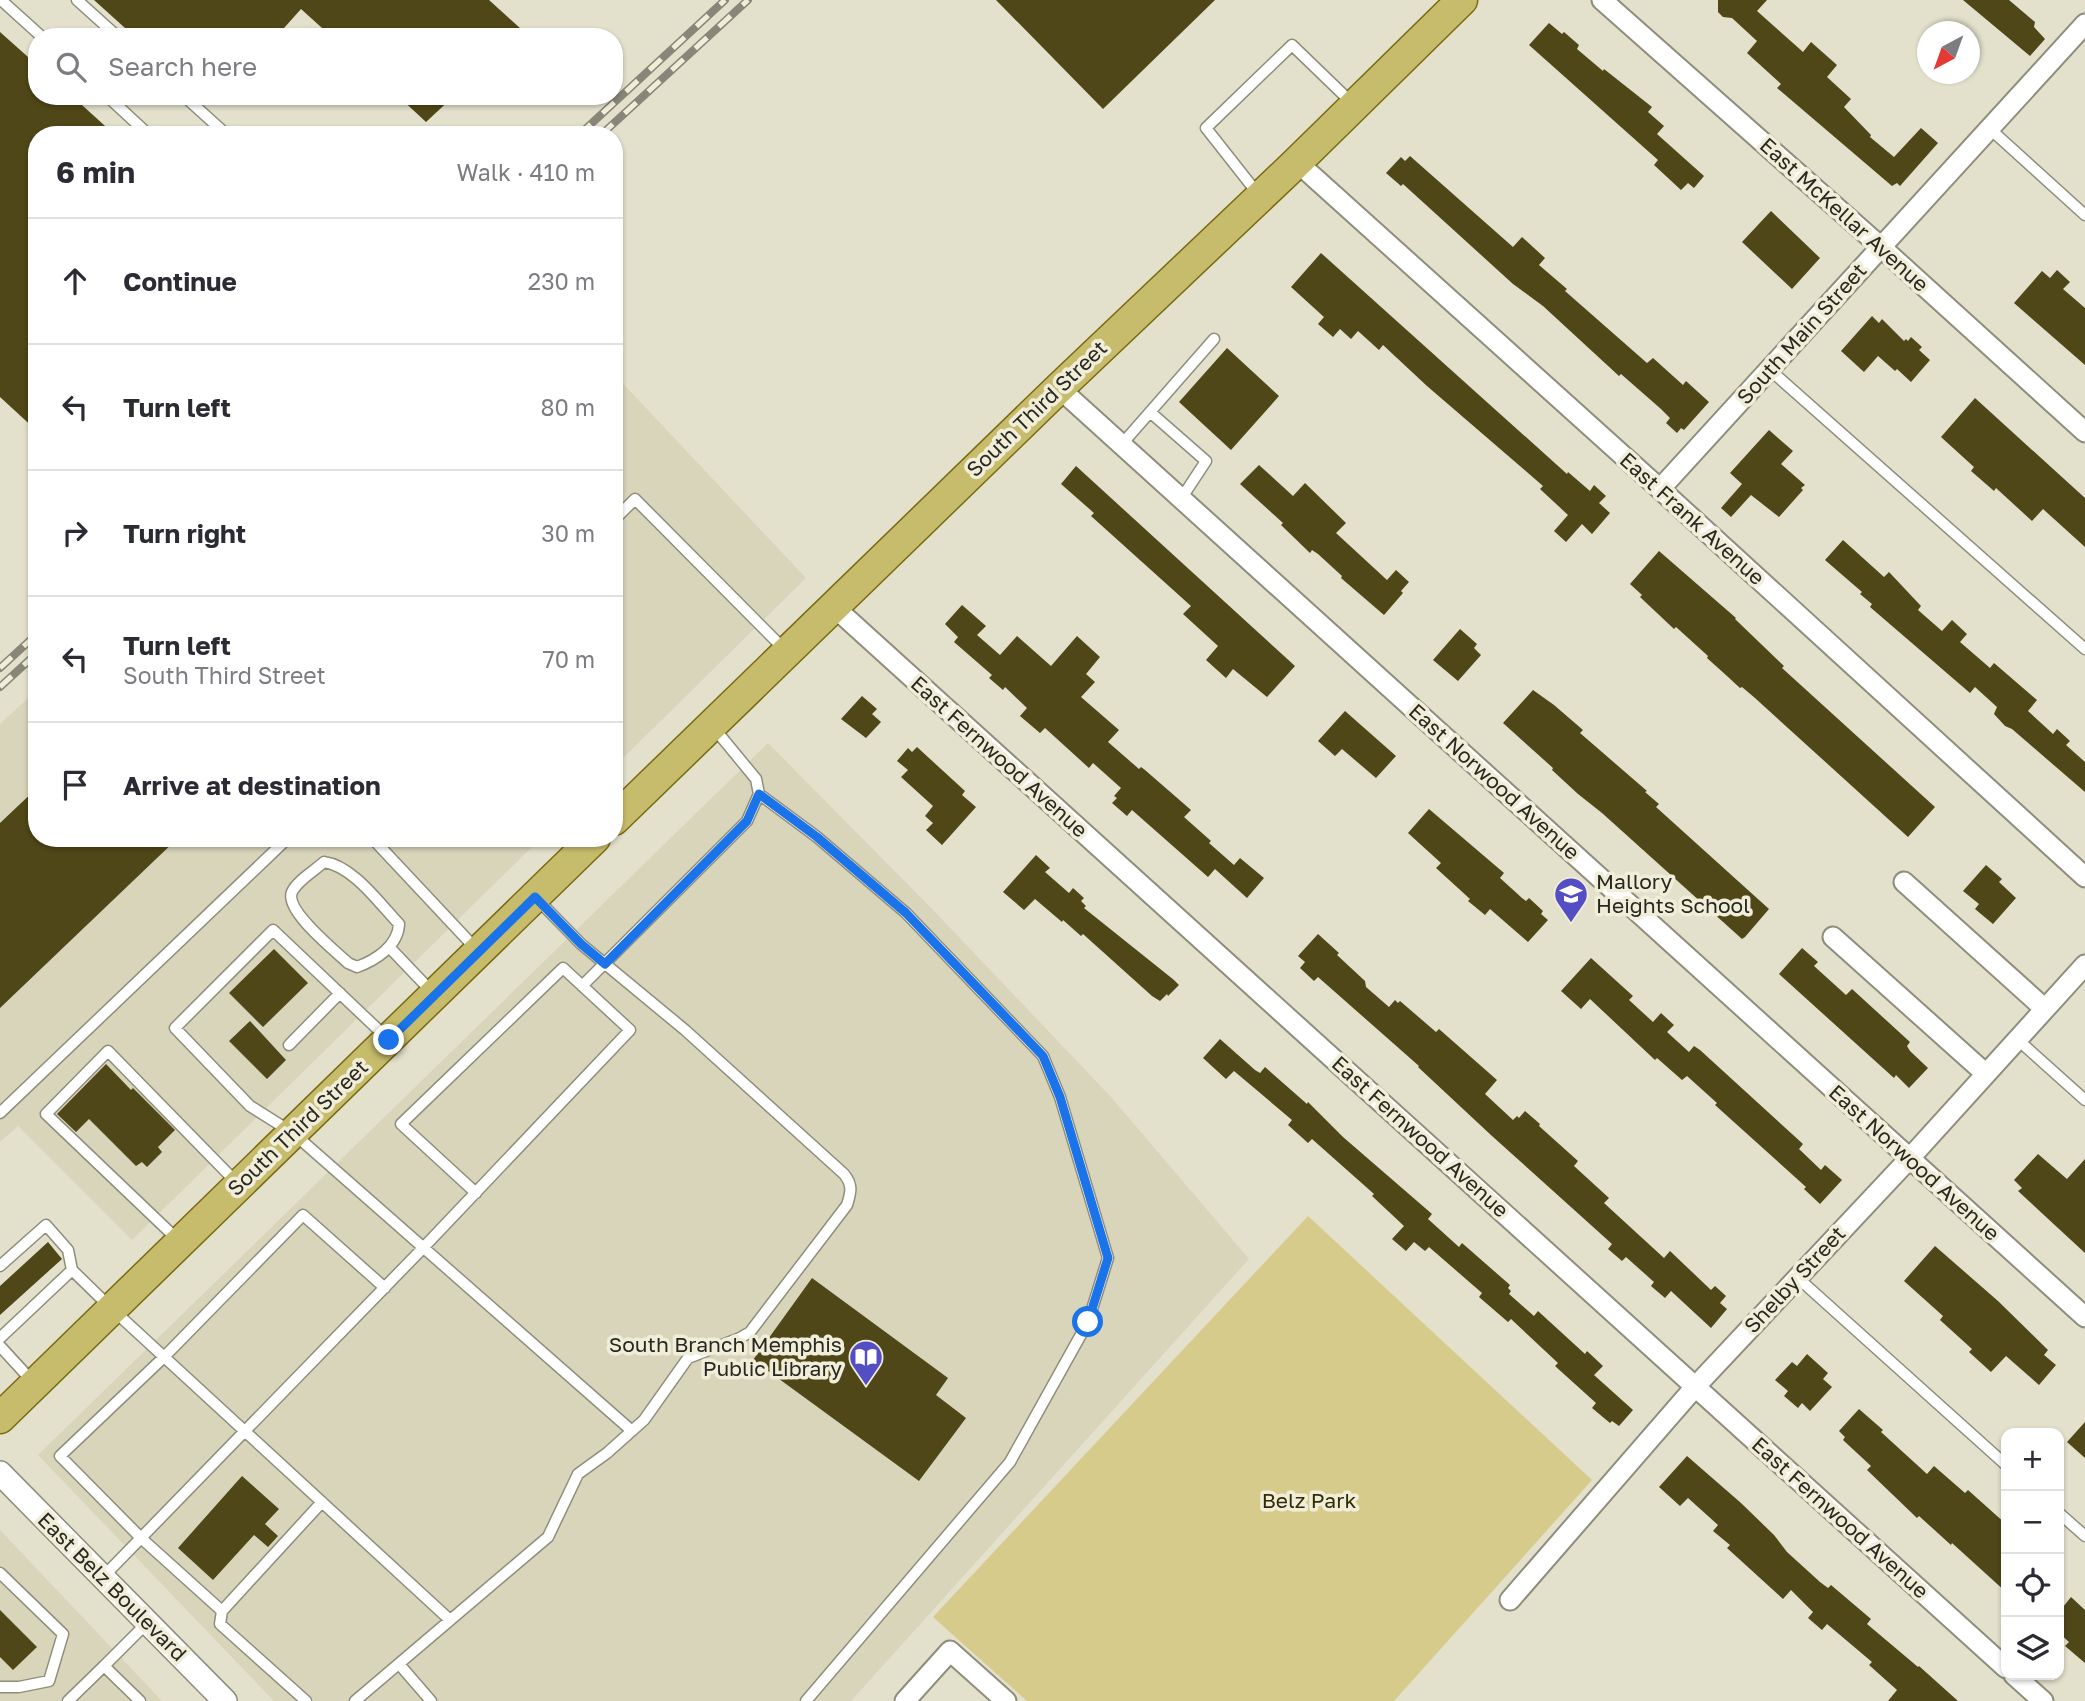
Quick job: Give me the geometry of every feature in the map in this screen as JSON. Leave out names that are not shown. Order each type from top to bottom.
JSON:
[{"type":"main road","name":"South Third Street","points":[[623,811],[1059,388],[1297,163],[1462,0]]},
{"type":"main road","name":"South Third Street","points":[[0,1418],[586,847]]},
{"type":"street","name":"East McKellar Avenue","points":[[1602,0],[2085,432]]},
{"type":"street","name":"South Main Street","points":[[1660,489],[2085,24]]},
{"type":"street","name":"East Frank Avenue","points":[[1297,163],[1660,489],[2085,877]]},
{"type":"street","name":"East Norwood Avenue","points":[[1059,388],[2085,1317]]},
{"type":"street","name":"East Fernwood Avenue","points":[[833,606],[2001,1663]]},
{"type":"street","points":[[1904,882],[2045,1009]]},
{"type":"street","points":[[1833,937],[1986,1074]]},
{"type":"street","name":"Shelby Street","points":[[1510,1600],[1695,1387],[1909,1159],[2085,965]]},
{"type":"street","name":"East Belz Boulevard","points":[[0,1473],[225,1701]]},
{"type":"street","points":[[905,1701],[950,1651],[1006,1701]]},
{"type":"street","points":[[2020,1680],[2043,1701]]},
{"type":"lane","points":[[1,0],[31,28]]},
{"type":"lane","points":[[77,0],[108,28]]},
{"type":"lane","points":[[1261,197],[1206,128],[1292,45],[1355,105]]},
{"type":"lane","points":[[117,105],[139,126]]},
{"type":"lane","points":[[194,105],[217,126]]},
{"type":"lane","points":[[1989,128],[2085,215]]},
{"type":"lane","points":[[1122,444],[1214,339]]},
{"type":"lane","points":[[1769,369],[2085,649]]},
{"type":"lane","points":[[1150,412],[1206,461],[1181,499]]},
{"type":"lane","points":[[623,511],[635,499],[787,652]]},
{"type":"lane","points":[[582,986],[747,821],[759,794],[756,779],[711,725]]},
{"type":"lane","points":[[759,794],[817,837],[906,913],[1043,1056],[1060,1097],[1108,1258],[1088,1322],[1010,1462],[806,1701]]},
{"type":"lane","points":[[0,1113],[279,847]]},
{"type":"lane","points":[[380,847],[479,952]]},
{"type":"lane","points":[[324,862],[336,864],[348,871],[399,924],[399,934],[390,948],[368,963],[356,967],[348,963],[294,910],[290,898],[293,889],[324,862]]},
{"type":"lane","points":[[355,1701],[548,1537],[578,1474],[632,1431],[661,1398],[688,1359],[750,1332],[847,1205],[851,1183],[685,1030],[581,944],[535,897]]},
{"type":"lane","points":[[389,1040],[273,930],[175,1028],[250,1107],[293,1133],[632,1431]]},
{"type":"lane","points":[[390,948],[435,995]]},
{"type":"lane","points":[[103,1577],[385,1288],[476,1193],[630,1030],[563,968],[401,1124],[476,1193]]},
{"type":"lane","points":[[289,1045],[340,993]]},
{"type":"lane","points":[[2017,1039],[2085,1100]]},
{"type":"lane","points":[[180,1242],[46,1114],[108,1051],[239,1185]]},
{"type":"lane","points":[[222,1611],[141,1538],[60,1456],[163,1358],[303,1215],[385,1288]]},
{"type":"lane","points":[[0,1266],[46,1225],[68,1250],[72,1270],[163,1358],[450,1620]]},
{"type":"lane","points":[[0,1338],[72,1270]]},
{"type":"lane","points":[[1798,1278],[2001,1461]]},
{"type":"lane","points":[[0,1346],[35,1384]]},
{"type":"lane","points":[[306,1701],[220,1624],[222,1611],[322,1502]]},
{"type":"lane","points":[[2064,1517],[2085,1536]]},
{"type":"lane","points":[[0,1573],[63,1634],[49,1681],[19,1687],[0,1687]]},
{"type":"lane","points":[[68,1701],[147,1622]]},
{"type":"lane","points":[[399,1664],[431,1701]]},
{"type":"lane","points":[[104,1665],[140,1701]]},
{"type":"shaded area","points":[[623,384],[806,578],[623,758]]},
{"type":"shaded area","points":[[28,698],[28,847],[532,847],[132,1240],[18,1126],[0,1142],[0,724]]},
{"type":"shaded area","points":[[768,743],[936,913],[1111,1097],[1249,1259],[851,1701],[274,1701],[38,1455]]},
{"type":"shaded area","points":[[0,1530],[162,1701],[0,1701]]},
{"type":"green space","name":"Belz Park","points":[[1308,1216],[1592,1480],[1394,1701],[1027,1701],[933,1617]]},
{"type":"building","points":[[94,0],[489,0],[520,28],[322,28],[301,9],[284,28],[125,28]]},
{"type":"building","points":[[996,0],[1215,0],[1103,109]]},
{"type":"building","points":[[1718,0],[1767,0],[1757,11],[1803,52],[1811,42],[1837,65],[1827,77],[1851,99],[1844,107],[1870,137],[1894,157],[1921,128],[1938,143],[1900,186],[1897,183],[1892,186],[1777,88],[1781,84],[1747,53],[1757,41],[1732,18],[1723,17],[1718,12]]},
{"type":"building","points":[[1963,0],[2009,0],[2035,22],[2034,27],[2045,39],[2030,56]]},
{"type":"building","points":[[1549,23],[1579,45],[1577,49],[1603,71],[1604,69],[1652,107],[1648,112],[1664,126],[1657,134],[1704,176],[1694,188],[1688,183],[1681,190],[1654,165],[1658,160],[1529,45]]},
{"type":"building","points":[[0,32],[28,57],[28,105],[82,105],[105,126],[28,126],[28,423],[0,397]]},
{"type":"building","points":[[408,105],[444,105],[426,122]]},
{"type":"building","points":[[1410,156],[1513,247],[1522,237],[1545,258],[1539,265],[1647,363],[1653,358],[1683,385],[1686,381],[1709,402],[1684,430],[1681,428],[1677,433],[1666,423],[1670,418],[1661,409],[1621,374],[1619,376],[1543,306],[1513,284],[1403,184],[1401,186],[1386,173],[1401,157],[1405,161]]},
{"type":"building","points":[[1771,211],[1820,258],[1792,289],[1742,242]]},
{"type":"building","points":[[1321,253],[1567,474],[1568,472],[1590,491],[1594,485],[1606,496],[1599,503],[1610,513],[1592,534],[1582,524],[1566,542],[1554,531],[1568,515],[1540,489],[1543,486],[1383,345],[1379,350],[1358,331],[1351,339],[1340,329],[1333,337],[1318,324],[1324,317],[1291,287]]},
{"type":"building","points":[[2057,270],[2070,282],[2063,289],[2085,308],[2085,365],[2014,303],[2042,271],[2050,278]]},
{"type":"building","points":[[1872,316],[1879,323],[1882,319],[1904,341],[1911,337],[1922,347],[1919,350],[1930,360],[1911,382],[1878,356],[1864,372],[1841,351]]},
{"type":"building","points":[[1227,348],[1279,396],[1231,450],[1179,402]]},
{"type":"building","points":[[1975,398],[2085,498],[2085,547],[2043,509],[2032,521],[1996,488],[1994,491],[1971,471],[1974,467],[1941,437]]},
{"type":"building","points":[[1769,430],[1793,451],[1781,464],[1805,485],[1801,488],[1803,490],[1779,517],[1751,495],[1731,517],[1721,508],[1742,484],[1730,473]]},
{"type":"building","points":[[1259,465],[1293,496],[1305,483],[1346,523],[1336,533],[1387,580],[1396,570],[1409,582],[1384,615],[1318,554],[1312,550],[1310,553],[1281,525],[1283,523],[1240,484]]},
{"type":"building","points":[[1076,466],[1295,666],[1267,697],[1233,669],[1226,678],[1206,660],[1218,646],[1183,614],[1191,606],[1091,516],[1094,513],[1061,484]]},
{"type":"building","points":[[1843,540],[1884,577],[1889,572],[1921,606],[1918,610],[1942,631],[1952,620],[1967,634],[1960,642],[1990,668],[1994,663],[2037,700],[2028,711],[2053,734],[2057,729],[2070,741],[2066,745],[2085,762],[2085,792],[2012,729],[2005,726],[1994,714],[1997,707],[1975,687],[1970,693],[1870,607],[1872,604],[1860,594],[1862,592],[1825,560]]},
{"type":"building","points":[[1659,551],[1736,618],[1784,666],[1782,668],[1935,807],[1908,837],[1640,597],[1642,595],[1630,584]]},
{"type":"building","points":[[962,605],[986,626],[977,635],[1000,655],[1017,636],[1051,666],[1077,636],[1100,657],[1086,674],[1095,682],[1081,697],[1119,730],[1108,742],[1191,810],[1184,817],[1234,865],[1240,858],[1264,878],[1247,898],[1215,869],[1208,877],[1132,810],[1127,816],[1112,803],[1121,788],[1093,763],[1089,768],[1045,728],[1040,733],[1020,716],[1027,708],[1005,687],[1003,690],[989,678],[992,675],[954,642],[958,637],[945,624]]},
{"type":"building","points":[[1460,629],[1477,644],[1474,648],[1481,655],[1458,681],[1433,660]]},
{"type":"building","points":[[1533,690],[1583,730],[1580,733],[1647,791],[1645,792],[1659,804],[1656,807],[1769,909],[1745,937],[1742,939],[1578,794],[1503,723]]},
{"type":"building","points":[[862,696],[877,709],[872,714],[881,722],[866,738],[841,719]]},
{"type":"building","points":[[1345,711],[1396,756],[1376,778],[1342,749],[1335,756],[1318,741]]},
{"type":"building","points":[[917,747],[965,791],[962,795],[976,807],[942,845],[926,830],[933,823],[925,816],[933,806],[901,777],[908,770],[897,761],[908,748],[912,752]]},
{"type":"building","points":[[28,797],[28,847],[169,847],[0,1008],[0,823]]},
{"type":"building","points":[[1429,809],[1504,873],[1500,878],[1522,898],[1526,901],[1529,898],[1543,911],[1541,914],[1548,920],[1528,942],[1490,909],[1485,915],[1468,901],[1470,899],[1436,868],[1441,863],[1408,833]]},
{"type":"building","points":[[1036,855],[1050,868],[1045,872],[1069,893],[1073,888],[1084,898],[1081,901],[1086,906],[1084,908],[1179,985],[1160,1001],[1083,934],[1081,936],[1035,899],[1024,910],[1003,892]]},
{"type":"building","points":[[1986,865],[2002,879],[1999,882],[2016,898],[1993,924],[1975,909],[1979,904],[1963,891]]},
{"type":"building","points":[[1318,934],[1365,981],[1366,987],[1389,1007],[1395,1000],[1398,1003],[1400,1001],[1436,1032],[1439,1029],[1497,1080],[1485,1094],[1513,1120],[1525,1111],[1540,1124],[1539,1126],[1578,1161],[1574,1166],[1609,1198],[1604,1203],[1664,1258],[1670,1251],[1711,1290],[1715,1286],[1726,1296],[1720,1303],[1727,1309],[1711,1328],[1671,1291],[1665,1298],[1651,1286],[1654,1282],[1626,1257],[1622,1261],[1608,1249],[1612,1244],[1419,1066],[1318,977],[1314,981],[1300,968],[1305,962],[1298,956]]},
{"type":"building","points":[[1802,948],[1818,962],[1814,966],[1846,995],[1852,989],[1910,1042],[1907,1046],[1910,1051],[1928,1068],[1909,1088],[1896,1075],[1894,1078],[1779,974]]},
{"type":"building","points":[[274,949],[308,983],[263,1027],[229,993]]},
{"type":"building","points":[[1591,958],[1633,996],[1629,1000],[1653,1022],[1661,1013],[1674,1025],[1667,1032],[1689,1052],[1694,1046],[1700,1050],[1803,1144],[1799,1149],[1821,1170],[1825,1165],[1842,1180],[1820,1204],[1804,1189],[1806,1187],[1715,1105],[1717,1103],[1687,1076],[1682,1080],[1657,1058],[1655,1060],[1590,999],[1581,1009],[1561,991]]},
{"type":"building","points":[[250,1021],[286,1060],[267,1079],[229,1041]]},
{"type":"building","points":[[1220,1039],[1255,1070],[1260,1073],[1265,1067],[1307,1104],[1308,1102],[1343,1137],[1432,1214],[1428,1219],[1459,1247],[1462,1243],[1510,1285],[1509,1294],[1534,1316],[1538,1311],[1585,1354],[1587,1351],[1603,1366],[1594,1375],[1633,1410],[1619,1426],[1612,1421],[1610,1423],[1592,1408],[1596,1403],[1555,1366],[1558,1363],[1511,1319],[1508,1322],[1479,1297],[1482,1293],[1429,1247],[1425,1251],[1414,1242],[1406,1251],[1392,1239],[1404,1226],[1372,1196],[1374,1194],[1312,1139],[1308,1143],[1288,1125],[1292,1120],[1234,1071],[1226,1079],[1203,1058]]},
{"type":"building","points":[[106,1064],[175,1130],[158,1147],[162,1152],[147,1167],[142,1162],[136,1166],[89,1119],[76,1132],[57,1114]]},
{"type":"building","points":[[2038,1154],[2067,1179],[2085,1159],[2085,1253],[2018,1191],[2022,1188],[2014,1180]]},
{"type":"building","points":[[48,1242],[62,1259],[0,1315],[0,1286]]},
{"type":"building","points":[[1935,1246],[1998,1301],[2048,1350],[2044,1355],[2056,1365],[2039,1385],[2006,1356],[1991,1372],[1969,1352],[1972,1349],[1940,1320],[1943,1316],[1904,1281]]},
{"type":"building","name":"South Branch Memphis Public Library","points":[[812,1278],[948,1378],[936,1395],[966,1418],[919,1481],[753,1360]]},
{"type":"building","points":[[1807,1354],[1828,1373],[1823,1379],[1832,1387],[1810,1411],[1802,1403],[1798,1408],[1784,1396],[1788,1391],[1775,1380],[1792,1362],[1797,1366]]},
{"type":"building","points":[[1859,1409],[1927,1474],[1934,1466],[1965,1493],[1968,1490],[2001,1520],[2001,1587],[1952,1543],[1951,1545],[1919,1516],[1917,1518],[1867,1470],[1871,1466],[1843,1440],[1845,1437],[1839,1431]]},
{"type":"building","points":[[2085,1422],[2085,1458],[2067,1442]]},
{"type":"building","points":[[1687,1456],[1741,1503],[1774,1535],[1787,1552],[1820,1582],[1828,1588],[1831,1585],[1871,1619],[1867,1624],[1958,1701],[1888,1701],[1897,1690],[1869,1665],[1872,1662],[1827,1624],[1822,1630],[1808,1618],[1813,1612],[1791,1590],[1783,1599],[1727,1548],[1730,1545],[1713,1531],[1718,1525],[1688,1498],[1680,1506],[1659,1487]]},
{"type":"building","points":[[242,1476],[279,1509],[265,1524],[278,1536],[268,1547],[254,1535],[213,1580],[178,1548]]},
{"type":"building","points":[[2071,1597],[2085,1610],[2085,1663],[2065,1646],[2069,1642],[2064,1638],[2064,1606]]},
{"type":"building","points":[[0,1610],[37,1647],[13,1670],[0,1657]]},
{"type":"railway","points":[[623,94],[725,0]]},
{"type":"railway","points":[[611,126],[748,0]]},
{"type":"railway","points":[[589,126],[611,105]]},
{"type":"railway","points":[[0,668],[28,642]]},
{"type":"railway","points":[[0,687],[28,661]]},
{"type":"place","name":"Mallory Heights School","points":[[1571,924]]},
{"type":"place","name":"South Branch Memphis Public Library","points":[[866,1387]]},
{"type":"route","points":[[389,1040],[535,897],[581,944],[605,964],[747,821],[759,794],[817,837],[906,913],[1043,1056],[1060,1097],[1108,1258],[1088,1322]]}]
